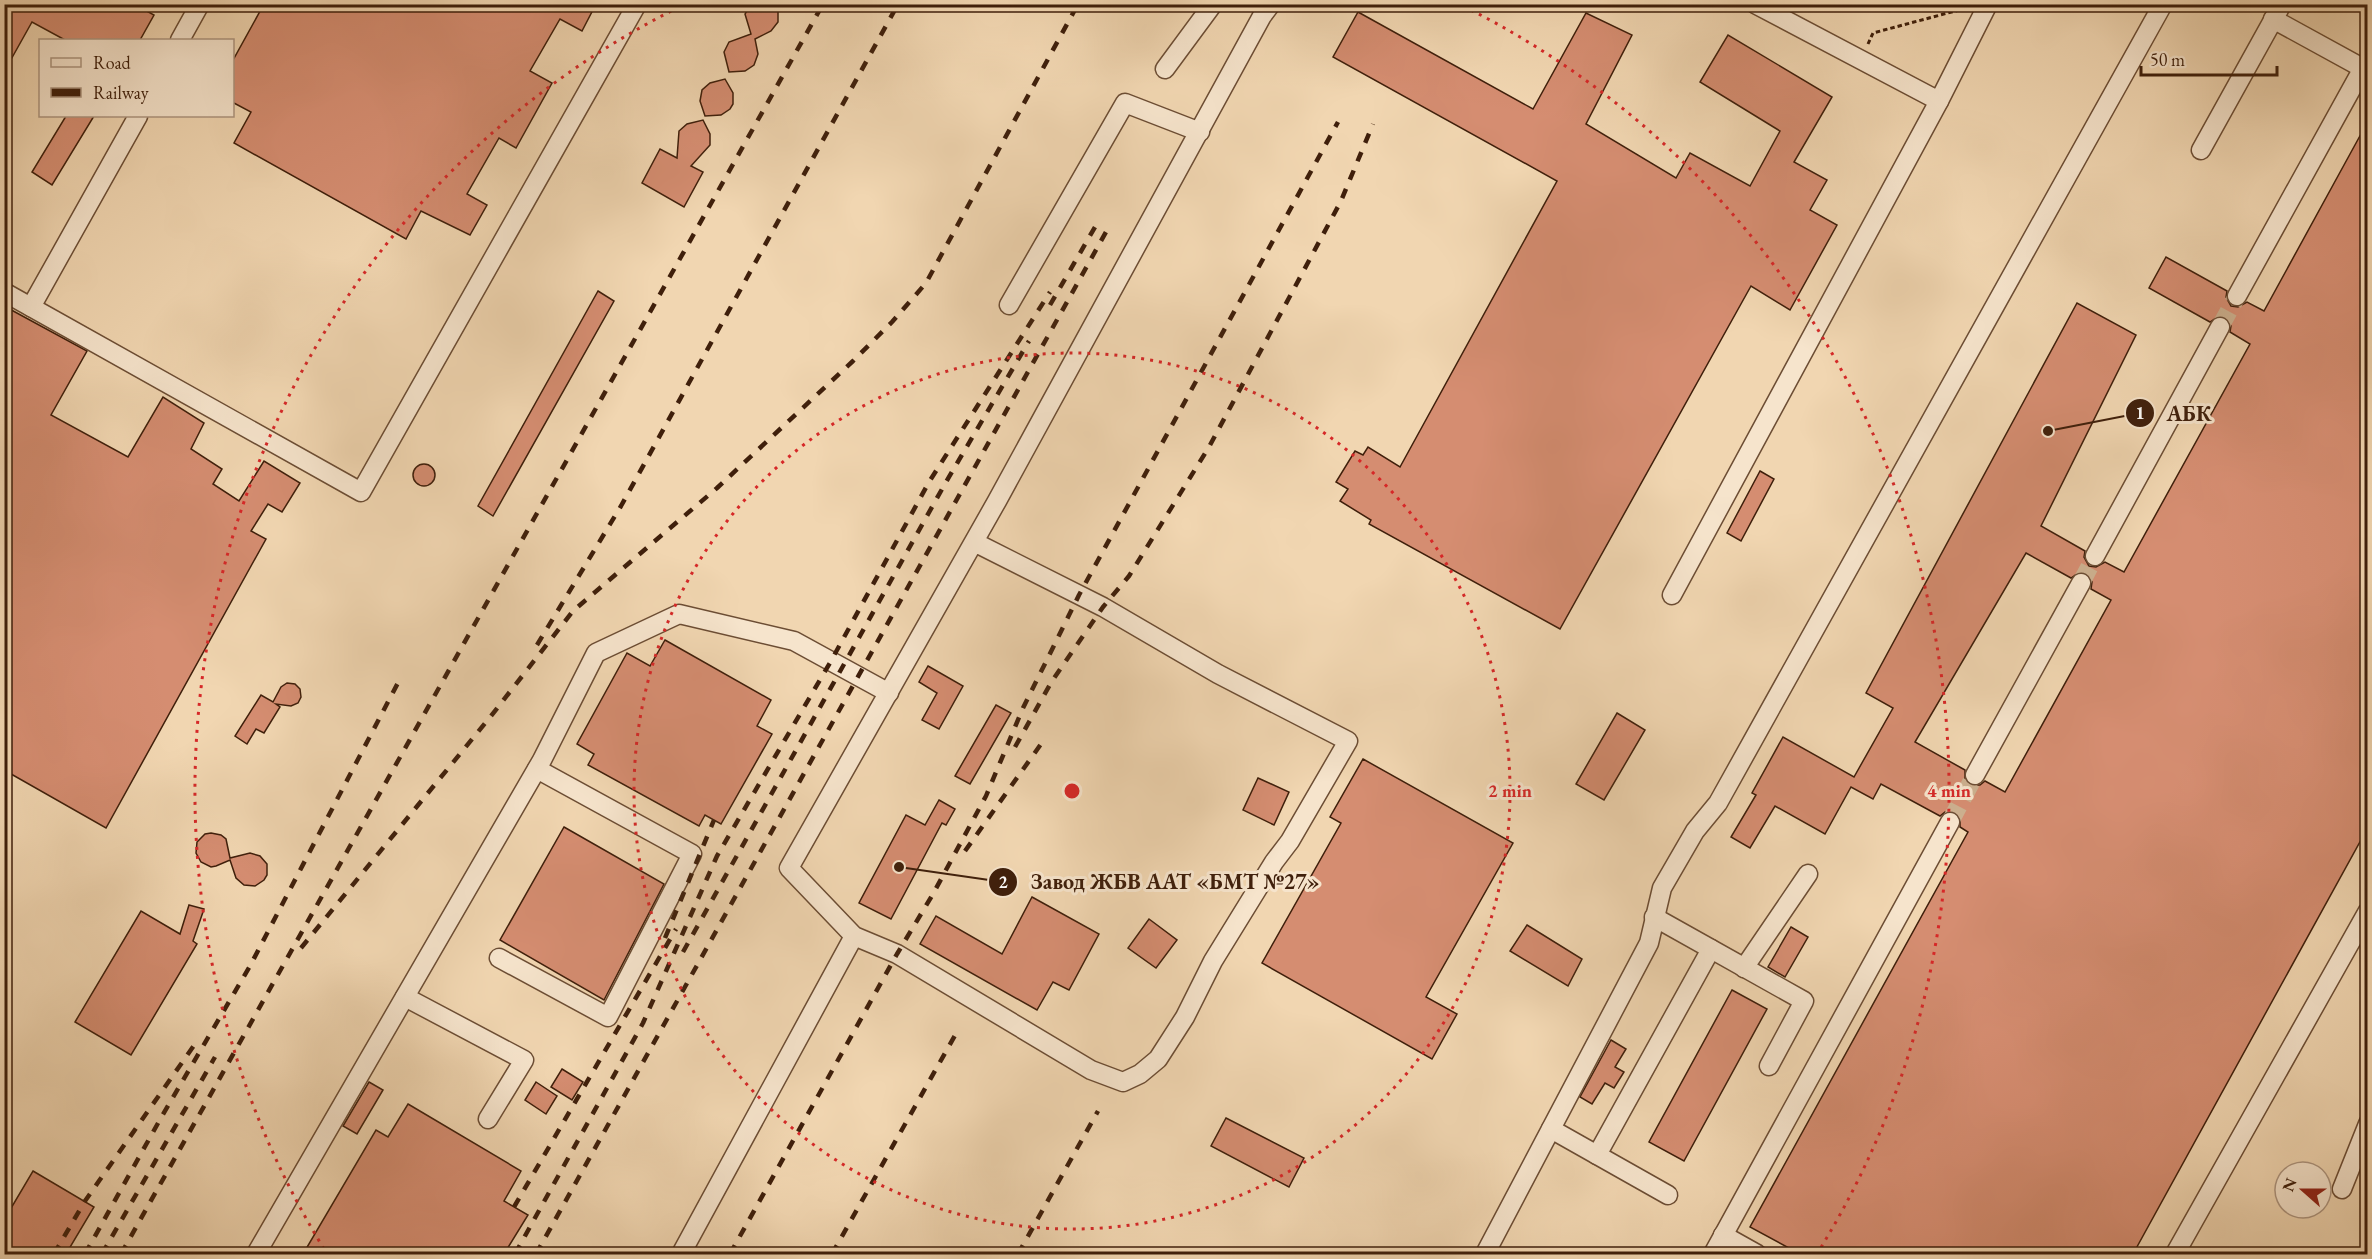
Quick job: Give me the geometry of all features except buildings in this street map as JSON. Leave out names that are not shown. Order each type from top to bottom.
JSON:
[{"type":"street","points":[[181,39],[200,4]]},
{"type":"street","points":[[4,292],[361,492],[637,4]]},
{"type":"street","points":[[1165,69],[1213,4]]},
{"type":"street","points":[[974,542],[1102,607],[1218,674],[1348,741],[1290,841],[1274,862],[1213,961],[1185,1017],[1158,1059],[1140,1074],[1123,1082],[1091,1070],[897,954],[854,936],[789,868],[997,501],[1262,16],[1271,4]]},
{"type":"street","points":[[1755,4],[1939,101]]},
{"type":"street","points":[[1672,595],[1939,101],[1988,4]]},
{"type":"street","points":[[1485,1254],[1649,943],[1653,917],[1662,888],[1695,831],[1718,803],[2163,4]]},
{"type":"street","points":[[2201,150],[2277,12],[2365,70],[2237,296]]},
{"type":"street","points":[[1009,305],[1125,103],[1200,132]]},
{"type":"street","points":[[31,307],[137,117]]},
{"type":"street","points":[[2095,556],[2220,327]]},
{"type":"street","points":[[1976,776],[2081,584]]},
{"type":"street","points":[[256,1254],[537,769],[596,653],[679,614],[794,641],[889,693]]},
{"type":"street","points":[[499,958],[608,1017],[692,854],[537,769]]},
{"type":"street","points":[[1713,1254],[1950,822]]},
{"type":"street","points":[[1744,968],[1809,874]]},
{"type":"street","points":[[2175,1254],[2367,911]]},
{"type":"street","points":[[1653,917],[1804,1001],[1769,1066]]},
{"type":"street","points":[[681,1254],[854,936]]},
{"type":"street","points":[[1597,1155],[1711,949]]},
{"type":"street","points":[[405,997],[524,1060],[488,1119]]},
{"type":"street","points":[[2342,1189],[2367,1124]]},
{"type":"street","points":[[1551,1129],[1668,1195]]},
{"type":"street","points":[[1723,1235],[1757,1254]]},
{"type":"path","points":[[1860,59],[1873,33],[1959,10],[1962,4]]},
{"type":"tunnel","points":[[2220,327],[2237,296]]},
{"type":"tunnel","points":[[2081,583],[2095,556]]},
{"type":"tunnel","points":[[1950,822],[1975,775]]},
{"type":"railway","points":[[121,1254],[823,4]]},
{"type":"railway","points":[[537,645],[621,506],[898,4]]},
{"type":"railway","points":[[301,948],[491,716],[573,611],[717,488],[853,361],[892,322],[926,283],[1078,4]]},
{"type":"railway","points":[[730,1254],[986,796],[1023,708],[1079,595],[1338,122]]},
{"type":"railway","points":[[1015,747],[1052,681],[1103,607],[1129,576],[1209,447],[1341,201],[1373,124]]},
{"type":"railway","points":[[1050,305],[1095,227]]},
{"type":"railway","points":[[536,1254],[1106,232]]},
{"type":"railway","points":[[515,1254],[643,1023],[717,856],[831,661],[929,482],[1050,292]]},
{"type":"railway","points":[[683,952],[946,482],[1029,341]]},
{"type":"railway","points":[[85,1254],[250,966],[401,677]]},
{"type":"railway","points":[[965,851],[1046,737]]},
{"type":"railway","points":[[665,938],[714,820]]},
{"type":"railway","points":[[514,1207],[676,929]]},
{"type":"railway","points":[[832,1254],[958,1030]]},
{"type":"railway","points":[[54,1254],[85,1201],[195,1044]]},
{"type":"railway","points":[[102,1254],[215,1057]]},
{"type":"railway","points":[[1018,1254],[1098,1111]]},
{"type":"place","name":"АБК","points":[[2048,431]]},
{"type":"place","name":"Завод ЖБВ ААТ «БМТ №27»","points":[[899,867]]}]
